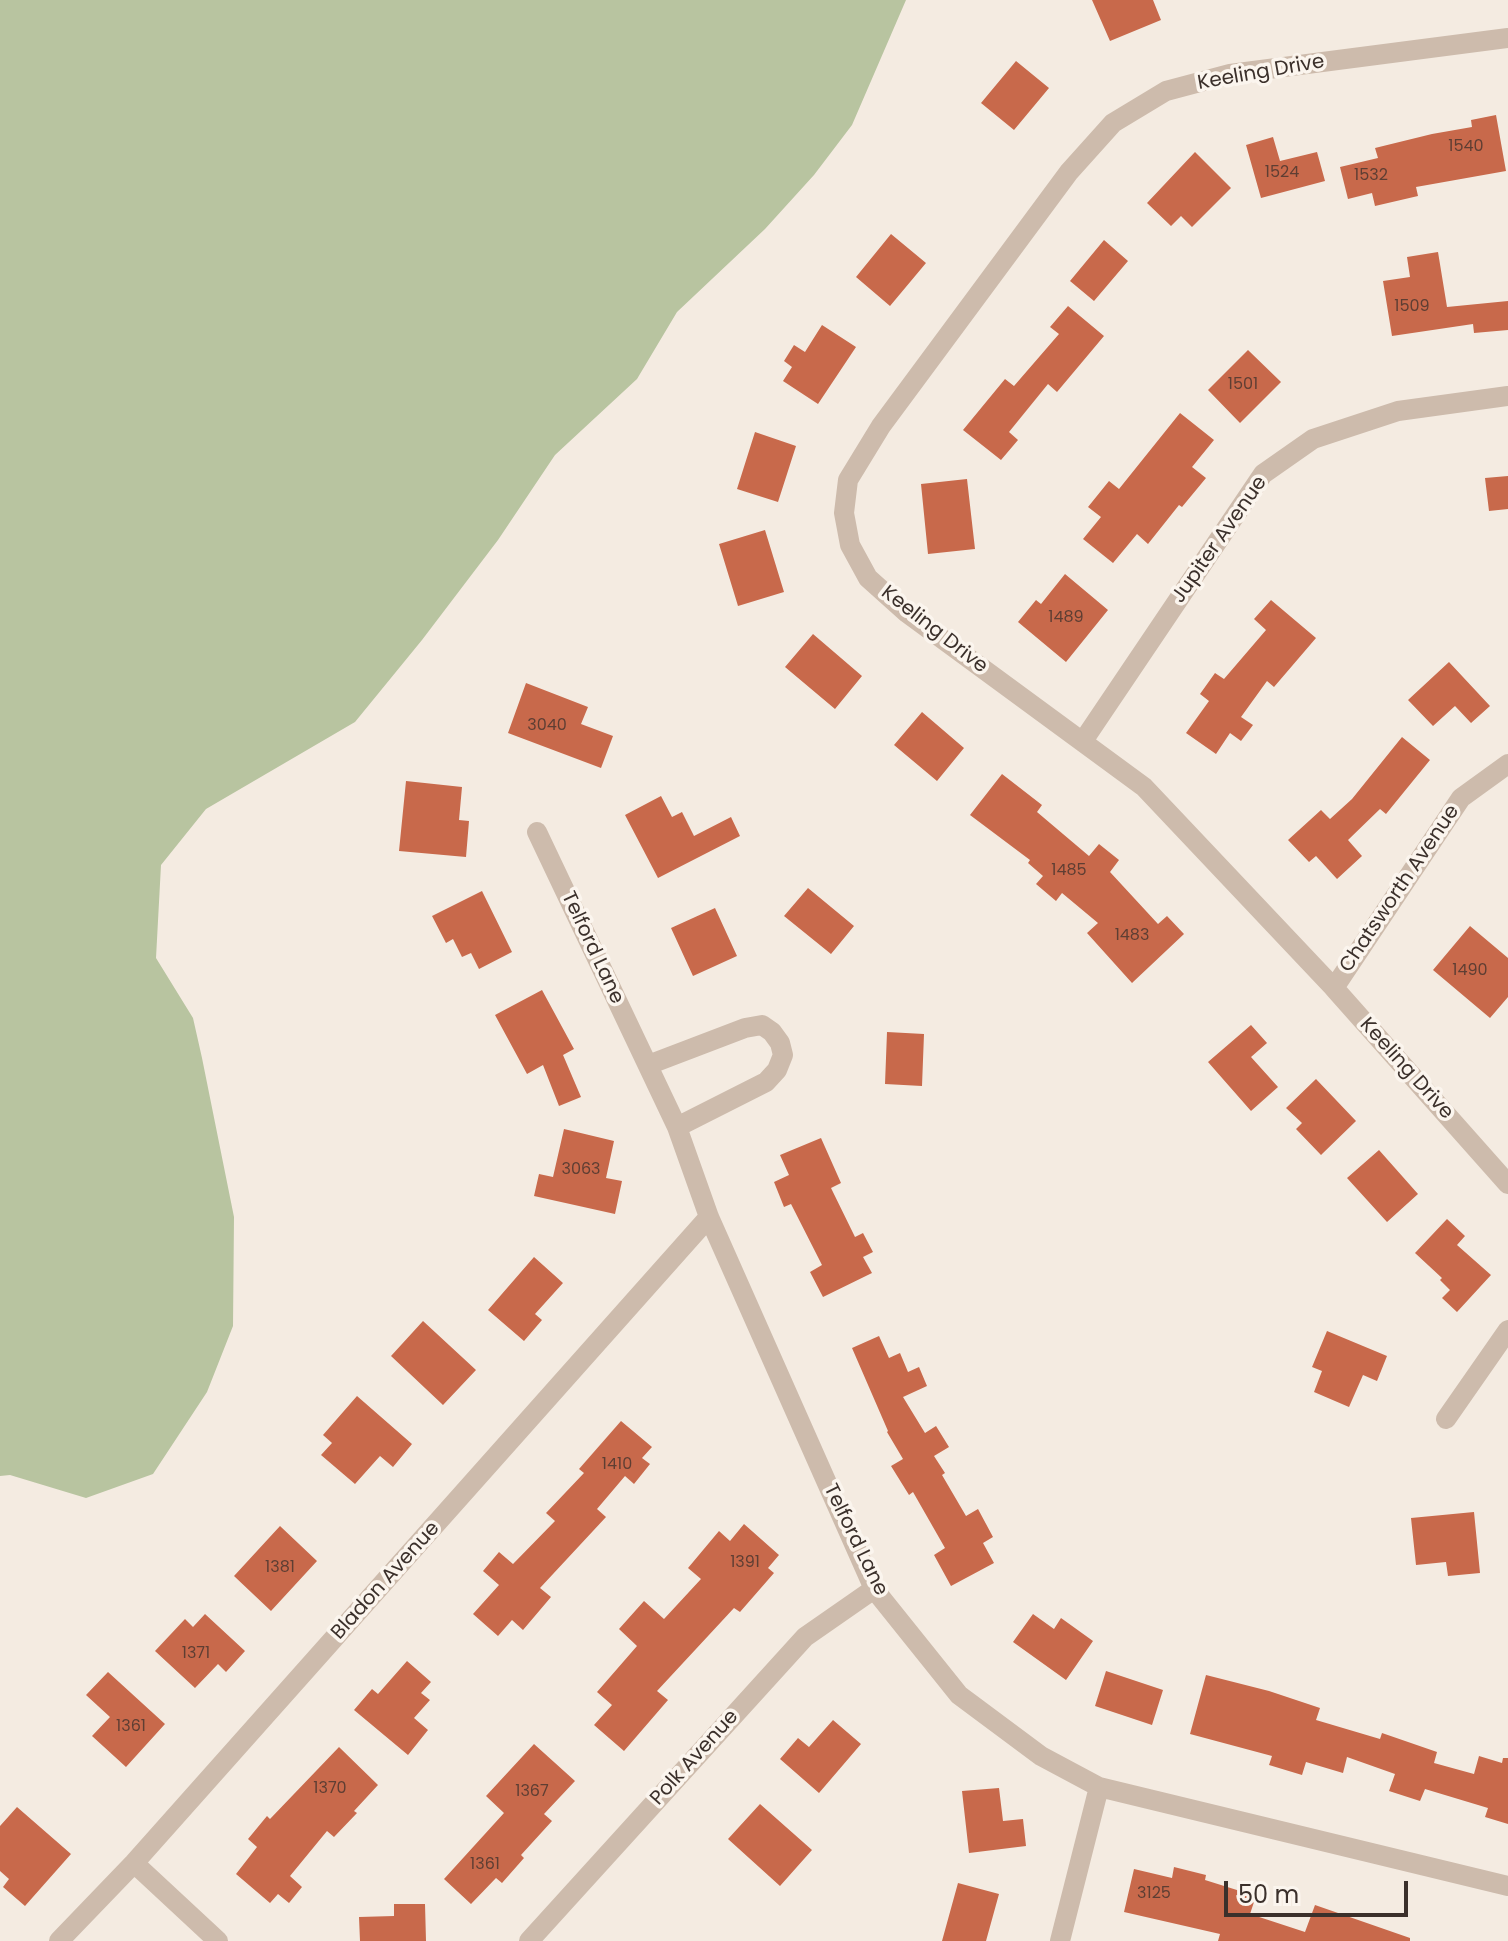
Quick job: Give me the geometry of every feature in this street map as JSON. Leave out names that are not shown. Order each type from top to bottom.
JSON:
[{"type":"street","name":"Keeling Drive","points":[[1508,38],[1230,74],[1166,91],[1113,123],[1069,172],[881,426],[848,480],[844,513],[850,545],[868,578],[907,613],[1144,787],[1334,988],[1508,1184]]},
{"type":"street","name":"Jupiter Avenue","points":[[1083,741],[1263,474],[1313,439],[1398,411],[1508,396]]},
{"type":"street","name":"Chatsworth Avenue","points":[[1334,988],[1461,798],[1508,764]]},
{"type":"street","name":"Telford Lane","points":[[537,832],[677,1127],[709,1217],[874,1589],[959,1695],[1041,1756],[1099,1787],[1508,1886]]},
{"type":"street","points":[[648,1065],[745,1028],[762,1025],[780,1043],[783,1055],[777,1070],[766,1082],[677,1127]]},
{"type":"street","name":"Bladon Avenue","points":[[59,1941],[134,1863],[709,1217]]},
{"type":"street","points":[[1446,1419],[1508,1330]]},
{"type":"street","name":"Polk Avenue","points":[[529,1941],[805,1637],[874,1589]]},
{"type":"street","points":[[1060,1941],[1099,1787]]},
{"type":"street","points":[[134,1863],[218,1941]]},
{"type":"green space","points":[[0,0],[906,0],[852,125],[814,175],[765,229],[677,312],[637,379],[555,455],[498,540],[355,722],[206,809],[161,865],[156,958],[193,1018],[202,1058],[234,1217],[233,1326],[207,1392],[153,1474],[86,1498],[10,1475],[0,1476]]},
{"type":"building","points":[[1092,0],[1153,0],[1161,20],[1110,41]]},
{"type":"building","points":[[1016,61],[1049,88],[1014,130],[981,103]]},
{"type":"building","points":[[1496,115],[1506,171],[1416,187],[1418,196],[1375,206],[1372,193],[1348,199],[1340,167],[1378,158],[1375,148],[1472,127],[1471,120]]},
{"type":"building","points":[[1273,137],[1280,161],[1317,152],[1325,181],[1261,198],[1246,145]]},
{"type":"building","points":[[1195,152],[1231,188],[1192,227],[1181,216],[1171,226],[1147,203]]},
{"type":"building","points":[[891,234],[926,263],[890,306],[856,277]]},
{"type":"building","points":[[1104,240],[1128,261],[1094,301],[1070,281]]},
{"type":"building","points":[[1438,252],[1447,307],[1508,301],[1508,330],[1474,333],[1473,324],[1392,336],[1383,281],[1410,277],[1407,257]]},
{"type":"building","points":[[1068,306],[1104,336],[1057,392],[1048,384],[1009,432],[1018,440],[1001,460],[963,430],[1005,379],[1014,386],[1059,334],[1050,327]]},
{"type":"building","points":[[822,325],[856,347],[818,404],[783,381],[792,367],[784,361],[794,345],[805,352]]},
{"type":"building","points":[[1248,350],[1281,382],[1240,423],[1208,390]]},
{"type":"building","points":[[1180,413],[1214,440],[1192,467],[1206,478],[1182,507],[1179,505],[1148,544],[1137,534],[1113,563],[1083,539],[1101,517],[1088,507],[1109,481],[1119,489]]},
{"type":"building","points":[[755,432],[796,446],[778,502],[737,489]]},
{"type":"building","points":[[1508,476],[1508,509],[1489,511],[1485,478]]},
{"type":"building","points":[[967,479],[975,549],[928,554],[921,484]]},
{"type":"building","points":[[765,530],[784,592],[738,606],[719,544]]},
{"type":"building","points":[[1065,574],[1108,610],[1066,662],[1018,622],[1036,600],[1041,604]]},
{"type":"building","points":[[1271,600],[1316,638],[1274,687],[1267,681],[1241,717],[1253,725],[1241,741],[1230,733],[1216,754],[1186,733],[1209,701],[1200,694],[1215,673],[1224,679],[1266,630],[1254,619]]},
{"type":"building","points":[[813,634],[862,676],[835,709],[785,667]]},
{"type":"building","points":[[1449,662],[1490,706],[1471,723],[1455,706],[1433,726],[1408,700]]},
{"type":"building","points":[[526,683],[588,707],[581,724],[613,736],[601,768],[508,733]]},
{"type":"building","points":[[922,712],[964,748],[937,781],[894,745]]},
{"type":"building","points":[[1402,737],[1430,760],[1386,814],[1380,809],[1348,840],[1362,856],[1337,879],[1316,856],[1309,862],[1288,840],[1321,810],[1330,819],[1352,799]]},
{"type":"building","points":[[1002,774],[1042,805],[1037,812],[1089,856],[1099,844],[1119,860],[1110,872],[1158,924],[1167,916],[1184,934],[1132,983],[1087,933],[1098,923],[1062,893],[1056,901],[1036,884],[1043,876],[1028,863],[1030,860],[970,815]]},
{"type":"building","points":[[406,781],[462,787],[459,820],[469,821],[466,857],[399,851]]},
{"type":"building","points":[[661,796],[672,817],[682,812],[694,836],[731,817],[740,836],[658,878],[625,815]]},
{"type":"building","points":[[808,888],[854,926],[831,954],[784,916]]},
{"type":"building","points":[[482,891],[512,952],[479,969],[471,953],[462,957],[453,939],[446,943],[432,916]]},
{"type":"building","points":[[715,908],[737,956],[693,976],[671,928]]},
{"type":"building","points":[[1470,926],[1508,958],[1508,997],[1490,1018],[1433,970]]},
{"type":"building","points":[[542,990],[574,1049],[563,1055],[581,1097],[559,1106],[543,1065],[527,1074],[495,1015]]},
{"type":"building","points":[[1251,1025],[1267,1043],[1251,1057],[1278,1087],[1251,1111],[1208,1062]]},
{"type":"building","points":[[887,1032],[924,1034],[922,1086],[885,1084]]},
{"type":"building","points":[[1316,1079],[1356,1121],[1321,1155],[1296,1129],[1302,1123],[1286,1108]]},
{"type":"building","points":[[564,1129],[614,1141],[606,1178],[622,1181],[615,1214],[534,1196],[539,1174],[553,1177]]},
{"type":"building","points":[[821,1138],[841,1183],[831,1188],[855,1237],[863,1233],[873,1252],[863,1257],[872,1273],[823,1297],[810,1272],[822,1265],[791,1204],[784,1207],[774,1182],[789,1175],[780,1155]]},
{"type":"building","points":[[1379,1150],[1418,1194],[1387,1222],[1347,1178]]},
{"type":"building","points":[[1447,1219],[1465,1236],[1457,1245],[1491,1275],[1457,1312],[1442,1298],[1450,1290],[1440,1280],[1442,1278],[1415,1253]]},
{"type":"building","points":[[534,1257],[563,1283],[535,1314],[542,1320],[524,1341],[488,1310]]},
{"type":"building","points":[[423,1321],[476,1370],[443,1405],[391,1356]]},
{"type":"building","points":[[1327,1331],[1387,1356],[1377,1381],[1363,1375],[1349,1407],[1314,1392],[1322,1371],[1312,1367]]},
{"type":"building","points":[[879,1336],[889,1358],[900,1353],[908,1372],[919,1367],[927,1386],[903,1397],[925,1433],[936,1426],[949,1447],[934,1456],[945,1473],[942,1475],[966,1516],[978,1509],[993,1537],[983,1543],[994,1563],[951,1586],[934,1555],[945,1548],[913,1492],[909,1495],[891,1466],[903,1459],[887,1432],[852,1348]]},
{"type":"building","points":[[357,1396],[412,1444],[393,1467],[380,1456],[355,1484],[321,1455],[332,1443],[323,1435]]},
{"type":"building","points":[[621,1421],[652,1447],[642,1458],[650,1464],[634,1484],[625,1476],[597,1509],[606,1517],[540,1588],[551,1597],[523,1630],[512,1620],[498,1636],[473,1614],[499,1585],[483,1571],[499,1552],[513,1564],[555,1521],[546,1513],[584,1473],[579,1469]]},
{"type":"building","points":[[1474,1512],[1480,1573],[1448,1576],[1446,1562],[1416,1565],[1411,1518]]},
{"type":"building","points":[[744,1524],[779,1555],[768,1568],[774,1573],[740,1612],[734,1608],[657,1691],[668,1700],[624,1751],[594,1725],[612,1705],[597,1692],[637,1646],[619,1629],[644,1601],[664,1619],[701,1579],[688,1568],[719,1531],[730,1541]]},
{"type":"building","points":[[280,1526],[317,1561],[271,1611],[234,1576]]},
{"type":"building","points":[[205,1614],[245,1651],[226,1672],[218,1664],[195,1688],[155,1651],[185,1619],[193,1627]]},
{"type":"building","points":[[1033,1614],[1054,1629],[1061,1618],[1093,1641],[1066,1680],[1013,1642]]},
{"type":"building","points":[[407,1661],[431,1682],[421,1693],[430,1700],[414,1718],[428,1730],[408,1755],[354,1710],[372,1689],[378,1694]]},
{"type":"building","points":[[1106,1671],[1163,1690],[1152,1725],[1095,1706]]},
{"type":"building","points":[[108,1672],[165,1724],[126,1767],[92,1736],[110,1717],[86,1695]]},
{"type":"building","points":[[1206,1675],[1320,1708],[1316,1720],[1380,1739],[1382,1733],[1437,1752],[1434,1763],[1474,1774],[1479,1756],[1502,1763],[1503,1758],[1508,1758],[1508,1824],[1485,1817],[1488,1808],[1425,1789],[1420,1801],[1389,1791],[1395,1774],[1347,1757],[1343,1773],[1306,1762],[1302,1775],[1269,1765],[1272,1756],[1190,1734]]},
{"type":"building","points":[[833,1720],[861,1744],[819,1793],[780,1759],[798,1738],[809,1747]]},
{"type":"building","points":[[534,1744],[575,1781],[544,1814],[552,1821],[521,1855],[524,1858],[502,1883],[496,1878],[471,1904],[444,1879],[504,1813],[486,1796]]},
{"type":"building","points":[[339,1747],[378,1785],[334,1837],[327,1831],[290,1876],[302,1887],[289,1903],[278,1894],[270,1903],[236,1874],[257,1847],[248,1839],[267,1816],[270,1819]]},
{"type":"building","points":[[999,1788],[1003,1821],[1023,1819],[1026,1846],[969,1853],[962,1791]]},
{"type":"building","points":[[760,1804],[812,1850],[780,1886],[728,1839]]},
{"type":"building","points":[[17,1807],[71,1854],[25,1906],[3,1887],[9,1879],[0,1871],[0,1826]]},
{"type":"building","points":[[1174,1867],[1206,1875],[1205,1880],[1256,1896],[1250,1914],[1305,1932],[1315,1905],[1410,1938],[1410,1941],[1218,1941],[1220,1934],[1124,1912],[1134,1869],[1172,1878]]},
{"type":"building","points":[[958,1883],[999,1894],[986,1941],[942,1941]]},
{"type":"building","points":[[394,1904],[425,1904],[426,1941],[360,1941],[359,1917],[394,1916]]}]
